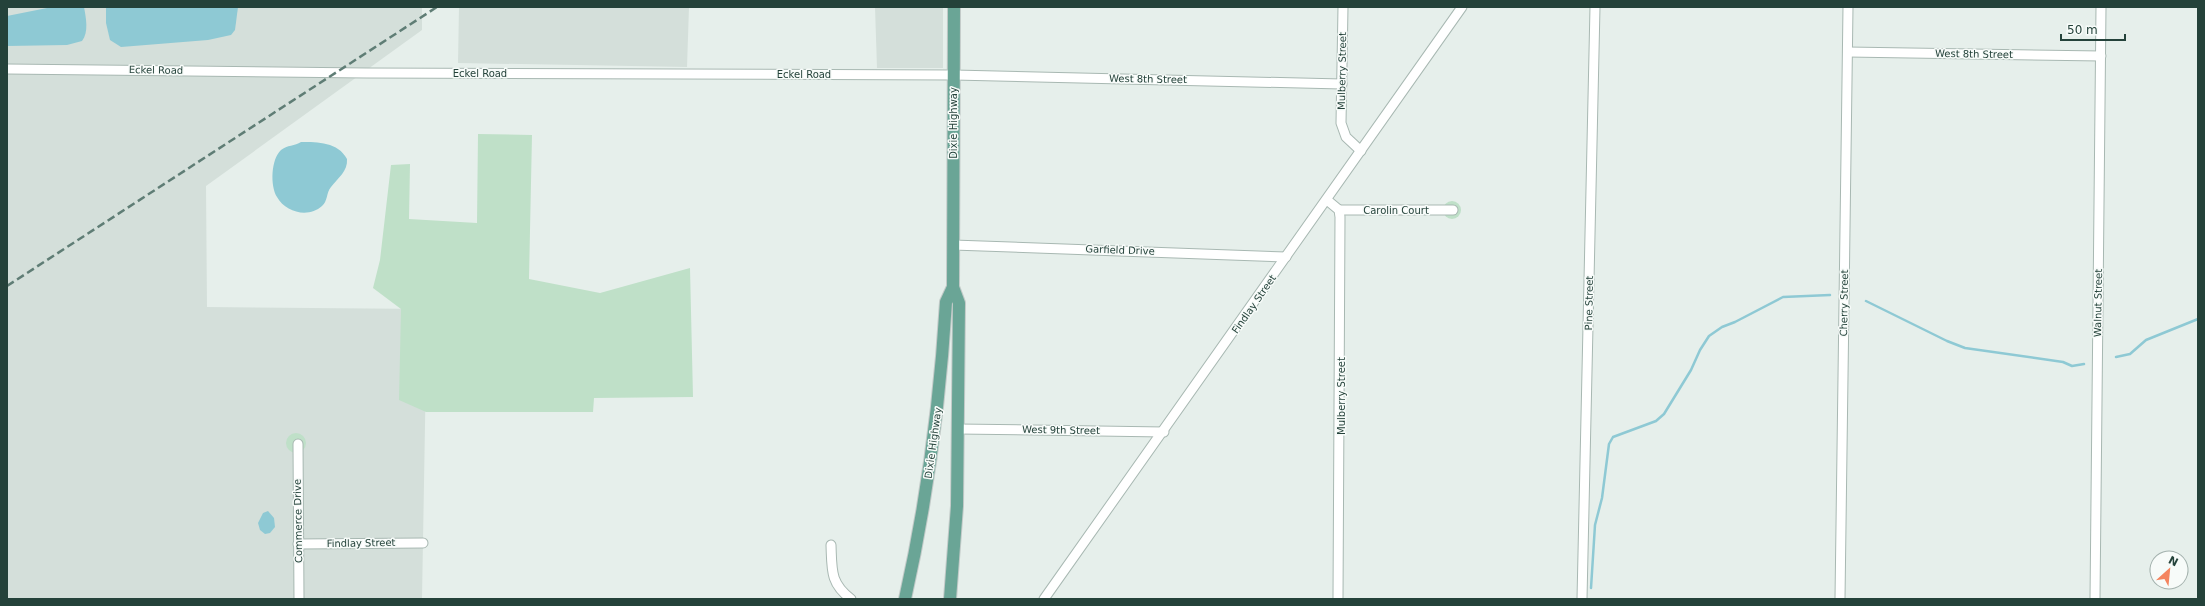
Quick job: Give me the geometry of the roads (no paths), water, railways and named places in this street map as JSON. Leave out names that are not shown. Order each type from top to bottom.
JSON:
[{"type":"main road","name":"Dixie Highway","points":[[950,599],[955,551],[959,303],[953,288],[954,7]]},
{"type":"main road","name":"Dixie Highway","points":[[905,599],[932,455],[946,302],[953,288]]},
{"type":"street","name":"Mulberry Street","points":[[1343,7],[1343,131],[1346,137],[1361,151]]},
{"type":"street","name":"Findlay Street","points":[[1044,599],[1164,432],[1462,7]]},
{"type":"street","name":"Pine Street","points":[[1582,599],[1595,7]]},
{"type":"street","name":"Cherry Street","points":[[1840,599],[1848,7]]},
{"type":"street","name":"Walnut Street","points":[[2095,599],[2101,7]]},
{"type":"street","name":"West 8th Street","points":[[1848,52],[2101,56]]},
{"type":"street","name":"Eckel Road","points":[[7,68],[374,73],[954,75]]},
{"type":"street","name":"West 8th Street","points":[[954,75],[1342,84]]},
{"type":"street","points":[[1327,200],[1339,210]]},
{"type":"street","name":"Mulberry Street","points":[[1338,599],[1341,319],[1339,210]]},
{"type":"street","name":"Carolin Court","points":[[1339,210],[1453,210]]},
{"type":"street","name":"Garfield Drive","points":[[953,245],[1286,257]]},
{"type":"street","name":"West 9th Street","points":[[958,428],[1164,432]]},
{"type":"street","name":"Commerce Drive","points":[[298,444],[299,599]]},
{"type":"street","name":"Findlay Street","points":[[298,544],[423,543]]},
{"type":"street","points":[[831,545],[832,572],[835,583],[851,599]]},
{"type":"water","points":[[52,7],[84,7],[86,33],[82,41],[67,45],[7,46],[7,16]]},
{"type":"water","points":[[106,7],[238,7],[235,30],[231,35],[208,40],[121,47],[110,40],[106,23]]},
{"type":"water","points":[[301,142],[314,142],[333,146],[343,153],[347,159],[344,171],[329,189],[324,204],[317,210],[304,213],[286,207],[277,197],[273,186],[273,166],[278,154],[283,148]]},
{"type":"water","points":[[268,511],[274,518],[275,527],[270,533],[265,534],[260,530],[258,523],[263,513]]},
{"type":"waterway","points":[[1591,588],[1595,525],[1602,498],[1609,444],[1613,437],[1656,421],[1664,414],[1691,370],[1700,350],[1709,336],[1722,327],[1735,322],[1783,297],[1830,295]]},
{"type":"waterway","points":[[1866,301],[1947,341],[1965,348],[2063,362],[2072,366],[2084,364]]},
{"type":"waterway","points":[[2116,357],[2130,354],[2146,340],[2198,319]]},
{"type":"railway","points":[[7,286],[437,7]]}]
